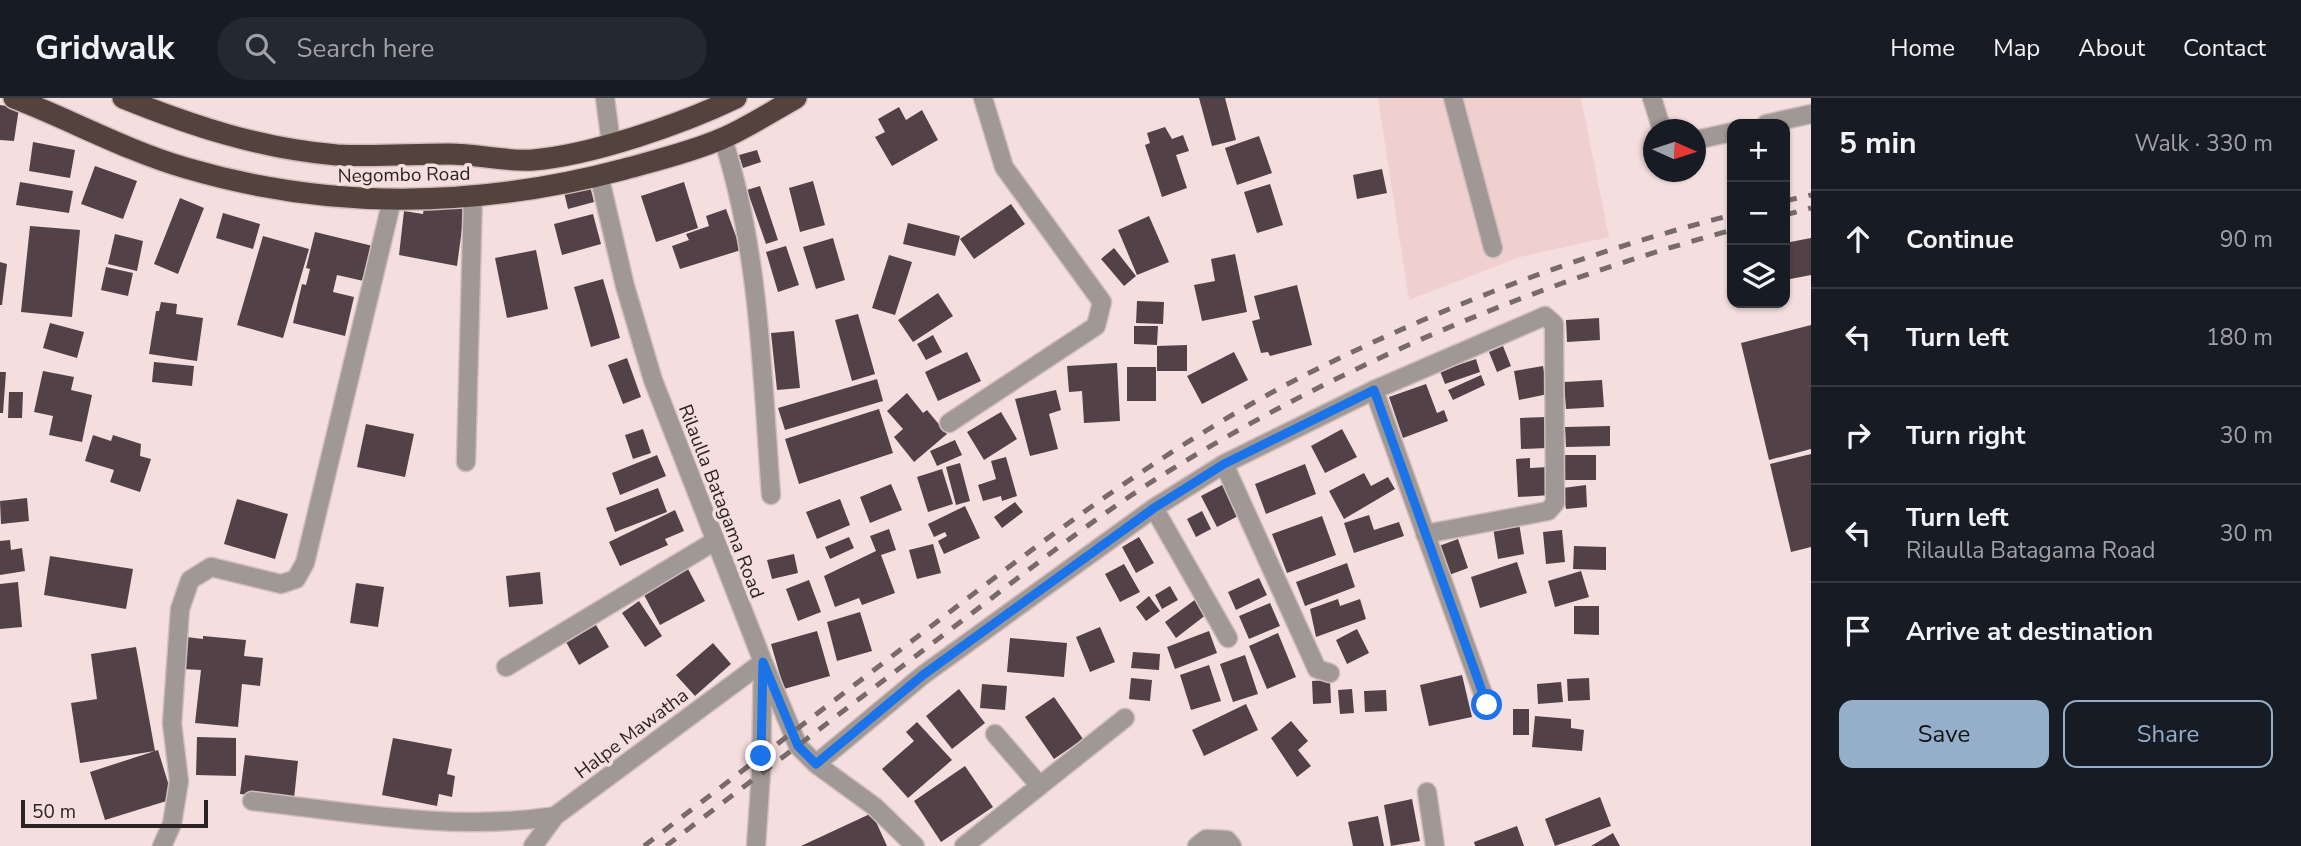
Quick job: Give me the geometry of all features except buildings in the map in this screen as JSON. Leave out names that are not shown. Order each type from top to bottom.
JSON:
[{"type":"highway","name":"Negombo Road","points":[[14,98],[181,167],[227,180],[275,191],[329,198],[392,200],[473,195],[599,175],[723,139],[796,98]]},
{"type":"highway","name":"Negombo Road","points":[[123,98],[185,123],[239,139],[336,155],[450,154],[533,160],[611,143],[696,115],[736,98]]},
{"type":"street","points":[[605,98],[611,143]]},
{"type":"street","points":[[949,424],[1096,326],[1102,302],[1004,167],[983,98]]},
{"type":"street","points":[[1453,98],[1493,248]]},
{"type":"street","points":[[1651,98],[1658,119]]},
{"type":"street","points":[[1788,119],[1811,114]]},
{"type":"street","points":[[1706,138],[1727,133]]},
{"type":"street","points":[[723,139],[738,186],[752,266],[771,495]]},
{"type":"street","name":"Rilaulla Batagama Road","points":[[599,175],[625,286],[653,380],[763,662],[761,773],[756,846]]},
{"type":"street","points":[[466,463],[473,195]]},
{"type":"street","points":[[162,846],[172,824],[179,780],[172,723],[180,609],[190,580],[211,567],[281,584],[296,579],[305,563],[392,200]]},
{"type":"street","points":[[816,764],[923,675],[1154,508],[1224,464],[1374,390],[1545,316],[1555,324],[1555,503],[1548,511],[1425,534]]},
{"type":"street","points":[[1374,390],[1487,705]]},
{"type":"street","points":[[1224,464],[1317,669],[1330,673]]},
{"type":"street","points":[[1154,508],[1228,638]]},
{"type":"street","points":[[506,667],[715,541]]},
{"type":"street","points":[[763,662],[798,746],[816,764],[875,807],[915,846]]},
{"type":"street","name":"Halpe Mawatha","points":[[533,846],[555,816],[763,662]]},
{"type":"street","points":[[964,846],[1125,718]]},
{"type":"street","points":[[995,734],[1040,786]]},
{"type":"street","points":[[1427,792],[1435,846]]},
{"type":"street","points":[[252,802],[398,817],[517,822],[555,816]]},
{"type":"street","points":[[1197,846],[1206,839],[1227,840],[1232,846]]},
{"type":"shaded area","points":[[1378,98],[1581,98],[1609,237],[1520,257],[1409,300]]},
{"type":"railway","points":[[1790,200],[1811,195]]},
{"type":"railway","points":[[1790,214],[1811,208]]},
{"type":"railway","points":[[644,846],[1070,522],[1161,459],[1254,402],[1407,327],[1513,284],[1621,246],[1727,216]]},
{"type":"railway","points":[[666,846],[1039,562],[1177,466],[1309,392],[1446,328],[1587,274],[1727,231]]},
{"type":"route","points":[[761,756],[763,662],[798,746],[816,764],[923,675],[1154,508],[1224,464],[1374,390],[1487,705]]}]
